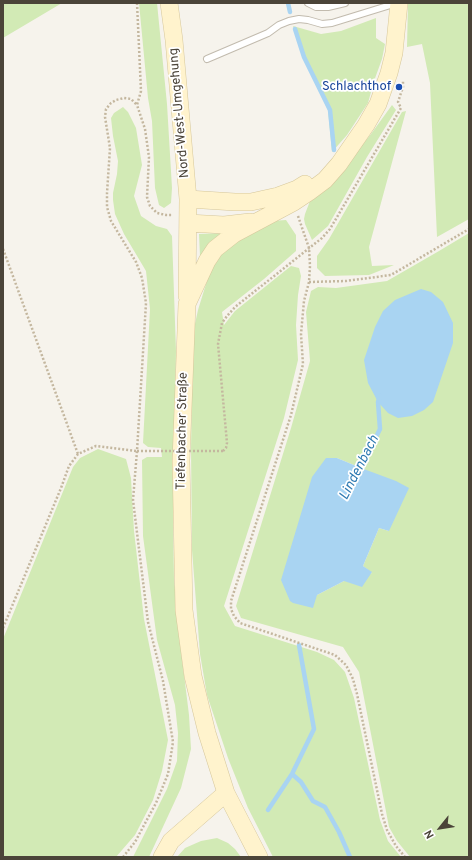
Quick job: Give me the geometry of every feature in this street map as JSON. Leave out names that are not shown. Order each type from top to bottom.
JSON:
[{"type":"main road","name":"Nord-West-Umgehung","points":[[169,3],[174,40],[188,212],[187,304]]},
{"type":"main road","name":"Tiefenbacher Straße","points":[[226,793],[207,733],[193,676],[184,610],[181,469],[187,304],[207,261],[215,249],[234,234],[294,202],[325,180],[339,164],[366,125],[378,104],[390,73],[394,53],[398,3]]},
{"type":"main road","name":"Tiefenbacher Straße","points":[[188,212],[243,202],[267,200],[297,189],[337,161],[350,148]]},
{"type":"main road","name":"Tiefenbacher Straße","points":[[188,212],[224,225],[244,223],[264,218]]},
{"type":"main road","points":[[162,857],[171,840],[226,793],[259,857]]},
{"type":"lane","points":[[308,3],[316,7],[328,7],[345,3]]},
{"type":"lane","points":[[207,59],[268,33],[279,25],[289,21],[299,19],[322,24],[332,23],[398,3]]},
{"type":"path","points":[[137,3],[141,91],[138,105],[145,129],[149,157],[147,197],[150,206],[157,213],[166,216],[188,212]]},
{"type":"path","points":[[3,628],[62,488],[69,466],[78,454],[96,446],[137,451],[223,451],[226,448],[228,443],[218,344],[222,323],[235,307],[322,238],[330,229],[400,108],[398,102],[403,87],[403,80]]},
{"type":"path","points":[[123,857],[135,842],[156,803],[168,774],[173,742],[163,681],[148,622],[133,500],[146,303],[142,278],[136,262],[111,221],[107,207],[110,148],[105,117],[106,109],[110,103],[124,98],[131,99],[138,105]]},
{"type":"path","points":[[294,202],[309,248],[309,282],[304,301],[301,334],[303,364],[291,415],[231,600],[231,609],[234,616],[240,623],[335,655],[346,664],[357,694],[385,825],[396,846],[405,857]]},
{"type":"path","points":[[309,282],[391,275],[469,229]]},
{"type":"path","points":[[3,249],[78,454]]},
{"type":"green space","points":[[3,3],[62,3],[3,38]]},
{"type":"green space","points":[[139,3],[157,3],[167,104],[172,188],[171,203],[164,208],[159,205],[155,188],[152,121],[148,98]]},
{"type":"green space","points":[[408,3],[469,3],[469,219],[437,237],[430,83],[422,44],[407,47]]},
{"type":"green space","points":[[376,18],[376,38],[385,44],[382,59],[368,103],[347,135],[332,152],[328,110],[303,58],[293,26],[321,34],[341,31]]},
{"type":"green space","points":[[392,105],[396,110],[367,157],[328,226],[312,240],[304,219],[310,201],[344,167]]},
{"type":"green space","points":[[123,107],[128,112],[136,128],[142,165],[134,196],[141,216],[156,226],[167,229],[172,236],[176,351],[173,519],[174,579],[189,715],[191,749],[181,788],[149,857],[133,857],[167,789],[177,761],[178,733],[175,705],[157,640],[143,536],[142,460],[147,457],[162,457],[161,448],[148,447],[143,443],[150,309],[146,271],[124,234],[115,214],[113,200],[118,161],[111,118],[114,113]]},
{"type":"green space","points":[[406,111],[369,247],[372,266],[394,265],[369,275],[325,276],[317,268],[317,256],[329,239],[402,112]]},
{"type":"green space","points":[[286,220],[296,235],[296,251],[264,279],[222,312],[224,325],[235,311],[291,266],[299,268],[301,276],[296,325],[298,360],[284,418],[224,606],[235,626],[317,652],[334,660],[345,672],[354,698],[380,820],[388,841],[401,857],[273,857],[248,808],[228,758],[207,695],[200,654],[192,550],[191,448],[193,333],[198,310],[210,271],[226,248],[272,221]]},
{"type":"green space","points":[[223,233],[200,256],[199,234]]},
{"type":"green space","points":[[469,233],[469,857],[410,857],[397,841],[389,827],[359,672],[343,647],[241,618],[236,606],[310,361],[306,312],[311,291],[318,287],[336,288],[387,281]],"holes":[[[337,458],[361,468],[389,531],[379,528],[363,566],[372,573],[344,581],[317,595]]]},
{"type":"green space","points":[[98,449],[126,459],[131,478],[134,531],[144,619],[168,740],[162,771],[153,800],[135,835],[116,857],[3,857],[3,639],[73,467],[80,458]]},
{"type":"green space","points":[[217,838],[228,843],[241,857],[177,857],[185,848],[201,841]]},
{"type":"water","points":[[421,289],[431,292],[443,302],[453,323],[453,343],[433,402],[424,410],[412,416],[398,418],[388,413],[378,402],[368,383],[364,360],[375,327],[383,311],[395,300]]},
{"type":"water","points":[[326,458],[337,458],[396,481],[409,488],[389,531],[379,528],[363,566],[372,572],[362,587],[344,581],[317,595],[313,608],[290,601],[281,580],[312,477]]},
{"type":"waterway","name":"Lindenbach","points":[[288,3],[290,12]]},
{"type":"waterway","name":"Lindenbach","points":[[295,29],[304,57],[330,110],[334,150]]},
{"type":"waterway","name":"Lindenbach","points":[[358,473],[380,429],[378,402],[380,396]]},
{"type":"waterway","name":"Lindenbach","points":[[268,810],[292,774],[314,729],[299,645]]},
{"type":"waterway","points":[[292,774],[301,782],[313,801],[325,807],[339,832],[350,857]]},
{"type":"place","name":"Schlachthof","points":[[399,87]]}]
